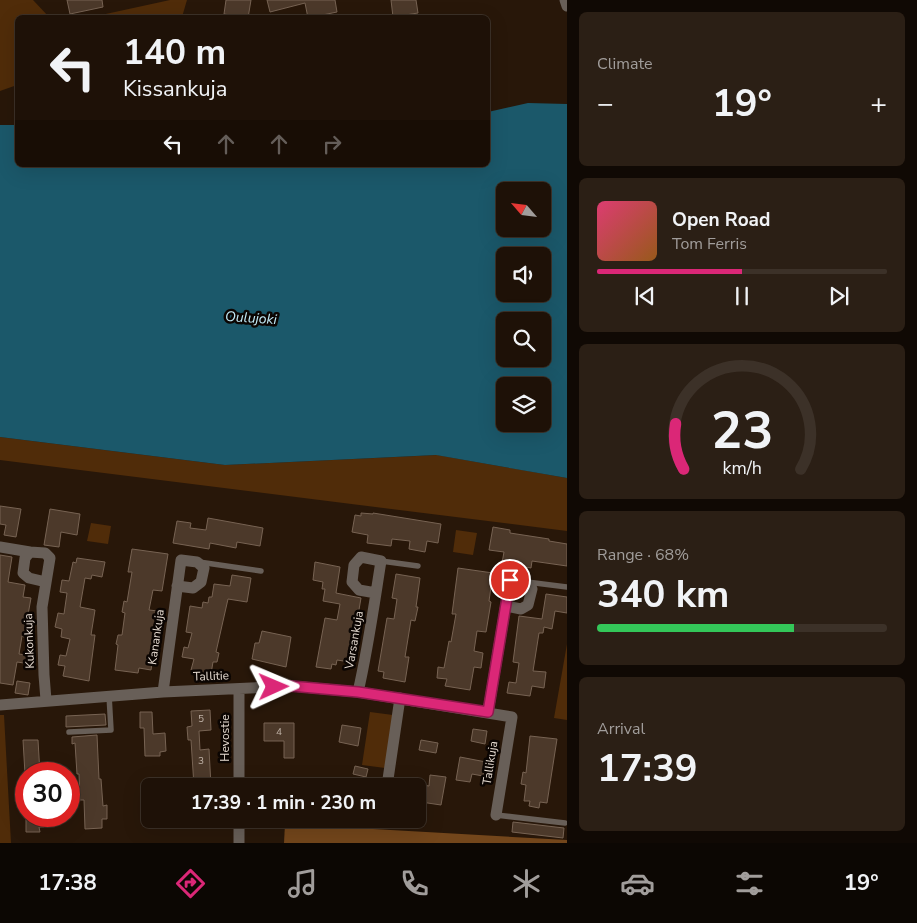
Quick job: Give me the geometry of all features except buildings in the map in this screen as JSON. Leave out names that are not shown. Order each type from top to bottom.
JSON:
[{"type":"street","points":[[565,0],[567,6]]},
{"type":"street","points":[[0,547],[30,552]]},
{"type":"street","points":[[30,552],[25,558],[23,572],[29,578],[46,582]]},
{"type":"street","name":"Kukonkuja","points":[[30,552],[45,553],[50,558],[42,607],[46,700]]},
{"type":"street","points":[[376,593],[359,590],[352,582],[354,565],[361,557],[381,561]]},
{"type":"street","name":"Kanankuja","points":[[163,692],[181,560],[197,562]]},
{"type":"street","name":"Varsankuja","points":[[358,692],[365,665],[381,561]]},
{"type":"street","points":[[177,586],[193,588],[201,582],[204,568],[197,562]]},
{"type":"street","points":[[488,712],[510,580],[524,582],[532,589],[528,605],[521,609],[506,606]]},
{"type":"street","name":"Tallitie","points":[[0,705],[109,695],[291,686],[358,692],[512,717]]},
{"type":"street","name":"Hevostie","points":[[239,689],[239,778]]},
{"type":"street","points":[[388,778],[400,698]]},
{"type":"street","name":"Tallikuja","points":[[496,815],[512,717]]},
{"type":"street","points":[[239,828],[239,843]]},
{"type":"lane","points":[[381,561],[418,566]]},
{"type":"lane","points":[[197,562],[261,571]]},
{"type":"lane","points":[[524,582],[567,587]]},
{"type":"lane","points":[[69,732],[111,730],[109,695]]},
{"type":"lane","points":[[496,815],[565,823]]},
{"type":"shaded area","points":[[0,0],[33,0],[47,15],[15,15],[15,86],[0,91]]},
{"type":"shaded area","points":[[170,0],[187,0],[183,15],[101,15]]},
{"type":"shaded area","points":[[0,437],[225,465],[437,455],[567,478],[567,531],[0,460]]},
{"type":"shaded area","points":[[91,523],[111,526],[108,544],[87,541]]},
{"type":"shaded area","points":[[456,530],[477,533],[473,555],[453,552]]},
{"type":"shaded area","points":[[567,644],[567,720],[554,718]]},
{"type":"shaded area","points":[[370,712],[393,715],[385,768],[362,765]]},
{"type":"shaded area","points":[[0,715],[4,715],[11,843],[0,843]]},
{"type":"shaded area","points":[[285,828],[356,828],[567,840],[567,843],[284,843]]},
{"type":"water","name":"Oulujoki","points":[[528,103],[567,104],[567,478],[436,455],[225,465],[0,437],[0,125],[15,125],[15,167],[490,167],[490,112]]},
{"type":"route","points":[[274,687],[291,686],[358,692],[488,712],[510,580]]}]
